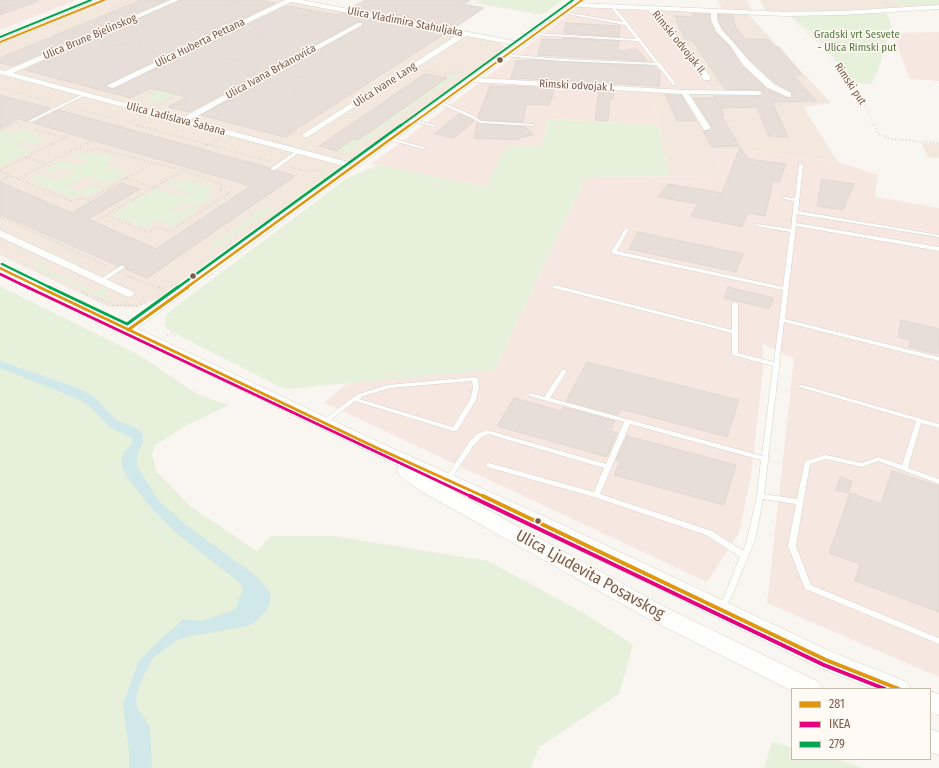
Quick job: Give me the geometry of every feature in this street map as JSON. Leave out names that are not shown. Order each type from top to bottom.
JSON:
[{"type":"main road","name":"Ulica Ljudevita Posavskog","points":[[0,268],[376,448],[541,523],[719,610],[826,660],[896,688]]},
{"type":"main road","name":"Ulica Ljudevita Posavskog","points":[[376,448],[426,485],[650,609],[809,688]]},
{"type":"street","points":[[0,42],[104,0]]},
{"type":"street","name":"Ulica Brune Bjelinskog","points":[[2,74],[176,0]]},
{"type":"street","name":"Ulica Vladimira Stahuljaka","points":[[291,0],[519,44]]},
{"type":"street","name":"Ulica Huberta Pettana","points":[[110,86],[291,0]]},
{"type":"street","points":[[128,330],[578,2],[650,8],[785,14],[850,13],[939,7]]},
{"type":"street","name":"Rimski odvojak II.","points":[[650,8],[707,78]]},
{"type":"street","points":[[714,11],[714,20],[719,31],[732,44],[746,63],[771,86],[788,95]]},
{"type":"street","name":"Ulica Ivana Brkanovića","points":[[183,121],[360,24]]},
{"type":"street","name":"Ulica Ivane Lang","points":[[306,136],[464,34]]},
{"type":"street","name":"Ulica Ladislava Šabana","points":[[2,74],[353,166]]},
{"type":"street","name":"Rimski odvojak I.","points":[[470,80],[684,92],[759,93]]},
{"type":"street","points":[[684,92],[707,128]]},
{"type":"street","points":[[0,233],[130,294]]},
{"type":"lane","points":[[614,9],[628,24],[674,84]]},
{"type":"lane","points":[[564,12],[628,24]]},
{"type":"lane","points":[[534,34],[639,40]]},
{"type":"lane","points":[[0,35],[12,37]]},
{"type":"lane","points":[[504,55],[659,64]]},
{"type":"lane","points":[[30,121],[84,95]]},
{"type":"lane","points":[[439,102],[473,117],[480,122],[533,125]]},
{"type":"lane","points":[[414,121],[435,126]]},
{"type":"lane","points":[[390,139],[425,148]]},
{"type":"lane","points":[[273,169],[298,152]]},
{"type":"lane","points":[[719,610],[727,598],[751,540],[760,496],[778,365],[785,289],[801,165]]},
{"type":"lane","points":[[784,198],[797,200]]},
{"type":"lane","points":[[795,212],[939,236]]},
{"type":"lane","points":[[757,225],[793,227],[939,249]]},
{"type":"lane","points":[[627,228],[614,252],[785,289]]},
{"type":"lane","points":[[101,281],[122,270]]},
{"type":"lane","points":[[555,287],[735,332]]},
{"type":"lane","points":[[735,304],[735,354],[778,365]]},
{"type":"lane","points":[[783,320],[939,359]]},
{"type":"lane","points":[[546,399],[564,371]]},
{"type":"lane","points":[[323,423],[354,399],[373,390],[389,386],[475,379],[476,388],[473,400],[455,430],[354,399]]},
{"type":"lane","points":[[801,386],[939,426]]},
{"type":"lane","points":[[531,395],[766,459]]},
{"type":"lane","points":[[904,469],[919,420]]},
{"type":"lane","points":[[596,495],[626,422]]},
{"type":"lane","points":[[447,480],[472,443],[478,436],[486,432],[607,466]]},
{"type":"lane","points":[[939,482],[878,459],[862,465],[826,457],[807,463],[792,546],[808,588],[939,641]]},
{"type":"lane","points":[[490,465],[596,495],[709,533],[744,556]]},
{"type":"lane","points":[[760,496],[799,502]]},
{"type":"path","points":[[65,82],[242,0]]},
{"type":"path","points":[[438,18],[455,8],[478,0]]},
{"type":"path","points":[[136,100],[310,13]]},
{"type":"path","name":"Rimski put","points":[[785,14],[816,38],[830,54],[863,99],[877,133],[890,139],[939,143]]},
{"type":"path","points":[[184,27],[209,32]]},
{"type":"path","points":[[234,126],[257,116],[317,81],[328,79],[398,38],[420,30]]},
{"type":"path","points":[[248,32],[266,36]]},
{"type":"path","points":[[51,33],[72,38]]},
{"type":"path","points":[[95,41],[116,46],[137,43],[152,36],[160,38]]},
{"type":"path","points":[[223,57],[265,67]]},
{"type":"path","points":[[157,106],[241,62]]},
{"type":"path","points":[[355,63],[391,71]]},
{"type":"path","points":[[424,70],[438,73],[464,72]]},
{"type":"path","points":[[285,74],[317,81]]},
{"type":"path","points":[[0,88],[48,102]]},
{"type":"path","points":[[72,108],[111,118]]},
{"type":"path","points":[[98,121],[116,112]]},
{"type":"path","points":[[118,126],[139,118],[131,116]]},
{"type":"path","points":[[14,123],[64,138]]},
{"type":"path","points":[[128,123],[270,162]]},
{"type":"path","points":[[0,170],[73,133]]},
{"type":"path","points":[[18,178],[93,140]]},
{"type":"path","points":[[200,149],[208,145]]},
{"type":"path","points":[[77,148],[88,151],[96,148],[170,166],[223,185],[219,190],[229,193],[170,231],[158,227],[148,232],[105,216]]},
{"type":"path","points":[[26,157],[46,164]]},
{"type":"path","points":[[0,170],[71,201],[80,198],[88,200],[154,162]]},
{"type":"path","points":[[170,166],[174,164]]},
{"type":"path","points":[[285,166],[304,171],[327,170]]},
{"type":"path","points":[[94,222],[182,170]]},
{"type":"path","points":[[0,181],[11,176]]},
{"type":"path","points":[[125,178],[153,187]]},
{"type":"path","points":[[0,216],[111,268]]},
{"type":"path","points":[[58,242],[62,240]]},
{"type":"path","points":[[122,270],[139,281],[165,289]]},
{"type":"path","points":[[159,293],[171,285]]},
{"type":"path","points":[[80,291],[117,306],[137,307],[148,300]]},
{"type":"path","points":[[170,333],[177,337]]},
{"type":"shaded area","points":[[0,0],[77,0],[0,30]]},
{"type":"shaded area","points":[[110,0],[285,0],[499,42],[507,48],[308,194],[248,233],[157,299],[137,307],[109,307],[0,255],[0,44]]},
{"type":"shaded area","points":[[718,0],[747,0],[752,11],[722,10]]},
{"type":"shaded area","points":[[760,0],[895,0],[906,8],[852,11],[766,11]]},
{"type":"shaded area","points":[[579,7],[644,10],[713,90],[652,92],[658,125],[548,119],[541,146],[507,145],[486,187],[372,164]]},
{"type":"shaded area","points":[[644,10],[747,13],[831,103],[803,107],[838,162],[746,150],[708,151],[725,176],[668,176],[652,92],[712,89]]},
{"type":"shaded area","points":[[939,32],[939,81],[910,79],[892,33]]},
{"type":"shaded area","points":[[921,143],[939,144],[939,158],[928,157]]},
{"type":"shaded area","points":[[746,150],[838,162],[878,175],[875,197],[939,208],[939,677],[767,603],[794,359],[763,344],[763,370],[751,476],[739,533],[707,582],[325,403],[348,382],[494,370],[586,177],[724,176],[708,151]]},
{"type":"green space","points":[[480,0],[563,0],[542,15],[475,3]]},
{"type":"green space","points":[[895,0],[939,0],[939,6],[906,8]]},
{"type":"green space","name":"Gradski vrt Sesvete - Ulica Rimski put","points":[[886,13],[891,26],[878,70],[871,84],[853,83],[828,50],[816,37],[790,16]]},
{"type":"green space","points":[[222,59],[236,62],[157,104],[147,101],[152,98],[148,97]]},
{"type":"green space","points":[[461,72],[349,152],[344,153],[336,151],[353,139],[358,140],[446,79],[443,78]]},
{"type":"green space","points":[[548,119],[658,125],[668,176],[586,177],[494,370],[284,389],[170,331],[164,325],[167,315],[179,304],[349,177],[379,165],[486,187],[507,145],[541,146]]},
{"type":"green space","points":[[3,131],[13,134],[20,131],[43,137],[36,140],[42,142],[36,145],[22,141],[15,144],[32,150],[0,166],[0,133]]},
{"type":"green space","points":[[95,152],[114,158],[104,165],[128,172],[108,184],[86,176],[65,187],[79,192],[92,185],[103,188],[89,196],[80,193],[72,198],[28,179],[39,174],[58,181],[74,171],[60,168],[50,173],[43,171],[62,160],[80,166],[88,161],[73,157],[80,153],[88,155]]},
{"type":"green space","points":[[334,173],[288,207],[285,206],[328,175]]},
{"type":"green space","points":[[186,179],[213,188],[206,194],[214,196],[198,206],[186,202],[170,210],[177,213],[188,207],[199,209],[173,226],[157,220],[145,228],[112,214],[155,189],[182,197],[190,193],[166,185],[172,181],[181,183]]},
{"type":"green space","points":[[267,206],[272,208],[215,248],[210,246]]},
{"type":"green space","points":[[45,260],[47,261],[39,266],[95,292],[104,287],[107,291],[103,295],[111,299],[107,301],[32,266]]},
{"type":"green space","points":[[0,286],[141,356],[197,394],[229,405],[187,425],[155,445],[152,454],[156,471],[190,506],[257,551],[271,536],[333,536],[488,561],[587,615],[633,645],[619,694],[539,747],[531,768],[0,768]]},
{"type":"green space","points":[[772,742],[791,747],[791,760],[839,760],[863,768],[764,768]]},
{"type":"water","points":[[0,361],[78,388],[93,396],[116,420],[138,429],[143,435],[143,442],[137,455],[137,466],[159,501],[186,525],[255,575],[269,591],[271,599],[267,610],[254,623],[243,627],[191,636],[175,641],[152,659],[136,695],[137,708],[150,727],[152,768],[129,768],[129,752],[123,704],[138,663],[153,646],[184,619],[201,621],[235,610],[243,590],[239,582],[176,533],[146,502],[125,474],[121,462],[124,453],[132,444],[132,438],[111,428],[87,404],[0,368]]},
{"type":"building","points":[[0,0],[38,0],[38,1],[0,15]]},
{"type":"building","points":[[141,0],[167,0],[12,66],[0,63],[0,58]]},
{"type":"building","points":[[180,0],[259,0],[275,3],[105,85],[105,87],[114,89],[287,6],[337,15],[341,13],[446,33],[284,137],[201,115],[363,26],[363,22],[357,22],[189,112],[168,107],[187,97],[150,88],[131,98],[25,70]]},
{"type":"building","points":[[365,0],[470,0],[463,4],[484,8],[454,28],[351,8]]},
{"type":"building","points":[[693,14],[710,14],[710,21],[715,32],[729,46],[742,66],[767,89],[787,98],[792,97],[792,92],[775,83],[750,60],[723,29],[718,20],[718,15],[733,15],[736,28],[746,39],[767,39],[775,47],[779,47],[802,75],[793,75],[817,101],[772,102],[788,137],[769,136],[757,107],[721,108],[714,96],[759,96],[764,92],[759,90],[725,89],[692,40],[685,40],[682,30],[680,30],[675,16],[693,17]]},
{"type":"building","points":[[566,23],[620,26],[619,37],[564,33]]},
{"type":"building","points":[[563,38],[619,41],[618,51],[637,49],[647,61],[538,55],[542,39],[563,40]]},
{"type":"building","points":[[537,60],[652,66],[660,71],[660,86],[511,78],[516,61]]},
{"type":"building","points":[[425,74],[447,78],[358,140],[353,139],[336,151],[319,146]]},
{"type":"building","points":[[490,86],[555,88],[549,105],[526,105],[523,122],[482,120],[478,117]]},
{"type":"building","points":[[599,91],[614,92],[613,99],[610,99],[608,121],[595,120]]},
{"type":"building","points":[[0,95],[50,108],[27,121],[18,119],[0,128]]},
{"type":"building","points":[[666,95],[681,95],[696,121],[677,121]]},
{"type":"building","points":[[693,98],[715,98],[724,116],[722,116],[739,146],[712,147],[703,131],[708,131],[712,127]]},
{"type":"building","points":[[59,110],[270,168],[271,172],[277,170],[295,176],[147,278],[126,269],[123,264],[118,266],[0,214],[0,182],[72,213],[122,183],[140,189],[88,219],[156,249],[251,186],[33,123]]},
{"type":"building","points":[[459,114],[474,121],[454,138],[434,134]]},
{"type":"building","points":[[477,123],[526,127],[534,135],[521,137],[519,140],[474,138]]},
{"type":"building","points":[[740,147],[748,159],[786,164],[779,182],[773,181],[765,216],[748,213],[742,227],[691,216],[698,204],[658,197],[668,184],[722,193]]},
{"type":"building","points":[[822,179],[854,184],[843,210],[817,206]]},
{"type":"building","points":[[638,232],[743,254],[736,272],[629,249]]},
{"type":"building","points":[[728,287],[774,298],[769,309],[724,298]]},
{"type":"building","points":[[901,320],[939,329],[938,354],[909,347],[911,340],[898,337]]},
{"type":"building","points":[[587,362],[739,400],[727,437],[621,409],[618,415],[566,401]]},
{"type":"building","points":[[514,398],[561,411],[563,407],[615,421],[610,431],[617,433],[607,457],[497,426]]},
{"type":"building","points":[[627,436],[736,465],[724,505],[614,475],[620,461],[616,460]]},
{"type":"building","points":[[892,471],[939,486],[939,612],[855,581],[860,564],[829,553],[850,493],[881,504]]},
{"type":"building","points":[[840,477],[852,481],[848,493],[836,490]]},
{"type":"transit line","name":"279","points":[[0,37],[91,0]]},
{"type":"transit line","name":"281","points":[[0,42],[104,0]]},
{"type":"transit line","name":"279","points":[[2,264],[127,324],[573,0]]},
{"type":"transit line","name":"281","points":[[128,330],[582,0]]},
{"type":"transit line","name":"281","points":[[0,268],[377,448],[541,523],[826,660],[896,688]]},
{"type":"transit line","name":"IKEA","points":[[0,274],[375,453],[539,528],[824,665],[882,688]]}]
